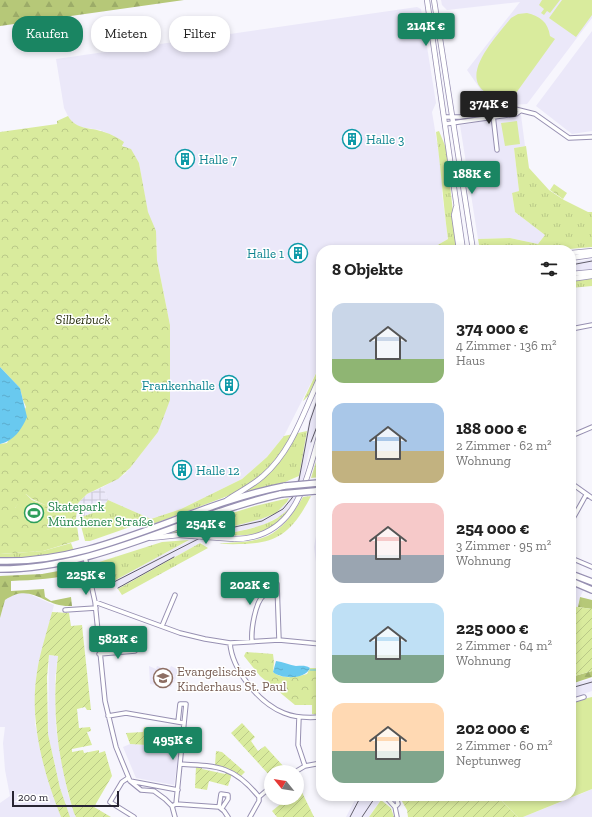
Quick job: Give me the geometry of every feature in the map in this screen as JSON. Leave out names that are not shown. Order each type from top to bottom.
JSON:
[{"type":"main road","points":[[427,0],[462,245]]},
{"type":"main road","points":[[434,0],[451,117],[472,245]]},
{"type":"main road","points":[[457,204],[454,215],[458,245]]},
{"type":"main road","points":[[576,253],[592,251]]},
{"type":"main road","points":[[576,257],[592,255]]},
{"type":"main road","points":[[576,274],[592,272]]},
{"type":"main road","points":[[576,278],[592,276]]},
{"type":"main road","points":[[217,506],[255,483],[276,462],[298,427],[316,386]]},
{"type":"main road","points":[[139,540],[179,535],[234,540],[264,534],[277,526],[289,515],[303,488],[316,446]]},
{"type":"main road","points":[[0,561],[52,558],[84,550],[255,493],[285,486],[316,484]]},
{"type":"main road","points":[[0,569],[50,565],[85,557],[247,503],[281,494],[316,491]]},
{"type":"main road","points":[[84,550],[85,557]]},
{"type":"main road","points":[[50,565],[53,561],[52,558]]},
{"type":"main road","points":[[576,576],[592,582]]},
{"type":"main road","points":[[576,583],[592,590]]},
{"type":"street","points":[[444,117],[516,109],[535,114],[569,138],[592,137]]},
{"type":"street","points":[[445,124],[516,114],[521,111]]},
{"type":"street","points":[[493,112],[497,150]]},
{"type":"street","points":[[576,328],[592,325]]},
{"type":"street","points":[[576,434],[592,427]]},
{"type":"street","points":[[576,487],[592,498]]},
{"type":"street","points":[[576,513],[586,495]]},
{"type":"street","points":[[85,557],[92,582],[96,608],[99,654],[108,716],[116,747],[129,779],[141,790],[154,791],[174,805],[220,808],[228,817]]},
{"type":"street","points":[[576,560],[592,567]]},
{"type":"street","points":[[277,584],[279,640]]},
{"type":"street","points":[[252,641],[252,624],[262,598],[265,594],[277,593]]},
{"type":"street","points":[[162,626],[175,595]]},
{"type":"street","points":[[95,602],[195,637],[230,643],[279,640],[316,644]]},
{"type":"street","points":[[65,610],[96,608]]},
{"type":"street","points":[[230,643],[231,653],[235,664],[258,694],[274,708],[299,717],[316,717]]},
{"type":"street","points":[[99,654],[135,651]]},
{"type":"street","points":[[576,699],[584,697]]},
{"type":"street","points":[[174,817],[174,805],[178,790],[186,704],[180,704],[178,722]]},
{"type":"street","points":[[108,716],[126,713],[184,723]]},
{"type":"street","points":[[299,717],[298,745],[305,766],[316,764]]},
{"type":"street","points":[[180,764],[214,766],[234,773],[247,783],[259,797]]},
{"type":"street","points":[[134,817],[110,802],[122,782],[129,779],[178,790]]},
{"type":"street","points":[[250,817],[259,801],[259,797],[264,793]]},
{"type":"street","points":[[390,801],[395,807],[397,817]]},
{"type":"street","points":[[395,807],[398,804],[397,801]]},
{"type":"shaded area","points":[[441,0],[592,0],[592,18],[527,104],[511,105],[483,93],[467,70],[520,2],[447,10],[442,5]]},
{"type":"shaded area","points":[[417,7],[421,9],[436,103],[432,112],[442,173],[442,193],[448,239],[438,245],[316,245],[316,373],[284,436],[267,457],[242,479],[181,509],[151,519],[108,500],[103,487],[125,474],[158,432],[170,393],[170,325],[157,260],[157,243],[147,209],[139,163],[114,136],[100,130],[80,127],[71,122],[64,108],[56,59],[105,52],[161,52],[161,44],[169,43],[169,52],[230,52],[230,34]]},
{"type":"shaded area","points":[[592,31],[592,131],[572,134],[536,106]]},
{"type":"shaded area","points":[[521,115],[525,146],[514,148],[519,191],[512,194],[515,212],[545,235],[538,244],[510,238],[478,239],[460,125]]},
{"type":"shaded area","points":[[592,259],[592,269],[576,271],[576,262]]},
{"type":"shaded area","points":[[316,399],[316,432],[309,451],[301,488],[286,513],[263,525],[223,535],[200,543],[118,589],[112,582],[178,546],[207,533],[275,513],[287,502],[299,476],[309,419]]},
{"type":"shaded area","points":[[103,487],[108,500],[101,510],[79,518],[78,503],[87,494]]},
{"type":"shaded area","points":[[316,536],[316,562],[314,547]]},
{"type":"shaded area","points":[[576,579],[587,583],[580,597],[578,607],[576,607]]},
{"type":"shaded area","points":[[25,592],[54,605],[37,671],[35,691],[35,724],[47,775],[61,817],[0,817],[0,803],[10,796],[5,770],[3,743],[5,727],[0,727],[0,618],[5,600],[11,596]]},
{"type":"shaded area","points":[[49,655],[58,656],[55,679],[56,728],[68,794],[76,817],[70,817],[68,814],[60,788],[48,734]]},
{"type":"shaded area","name":"Evangelisches Kinderhaus St. Paul","points":[[149,666],[156,669],[157,666],[169,670],[171,666],[179,670],[171,687],[150,684]]},
{"type":"shaded area","points":[[592,679],[592,691],[576,696],[576,683]]},
{"type":"shaded area","points":[[130,744],[180,747],[174,785],[136,778],[123,747]]},
{"type":"shaded area","points":[[592,789],[592,817],[523,817],[563,801],[576,801],[576,796]]},
{"type":"shaded area","points":[[354,801],[380,801],[369,817],[346,817]]},
{"type":"green space","points":[[0,0],[184,0],[71,16],[12,16],[12,24],[0,26]]},
{"type":"green space","points":[[542,0],[560,0],[550,13],[547,11],[544,15],[541,13],[544,9],[539,5]]},
{"type":"green space","points":[[562,0],[592,0],[592,15],[576,37],[549,18]]},
{"type":"green space","points":[[527,13],[543,20],[550,36],[555,39],[511,100],[505,97],[488,94],[478,84],[476,75],[484,54],[511,18],[518,14]]},
{"type":"green space","name":"Silberbuck","points":[[68,116],[71,121],[79,126],[99,130],[114,136],[124,142],[122,146],[131,149],[139,163],[148,212],[156,231],[157,260],[170,325],[170,400],[158,432],[130,468],[118,479],[87,494],[78,503],[76,518],[79,540],[43,551],[0,554],[0,444],[7,443],[26,407],[20,388],[0,367],[0,132],[57,124],[57,121]],"holes":[[[26,494],[32,499],[45,505],[15,508]]]},
{"type":"green space","points":[[517,121],[520,144],[505,146],[501,123]]},
{"type":"green space","points":[[439,131],[446,148],[456,245],[438,245],[448,239],[436,132]]},
{"type":"green space","points":[[526,146],[529,168],[549,190],[564,200],[588,212],[592,212],[592,247],[576,248],[576,245],[479,245],[478,239],[510,238],[538,244],[545,235],[515,212],[512,193],[519,191],[514,148]]},
{"type":"green space","points":[[554,184],[567,193],[563,199],[550,190]]},
{"type":"green space","points":[[589,275],[592,277],[592,286],[576,288],[576,276]]},
{"type":"green space","points":[[316,374],[315,384],[310,394],[303,401]]},
{"type":"green space","points":[[307,431],[299,476],[257,492],[249,494],[233,494],[145,527],[150,520],[90,541],[85,541],[79,518],[101,510],[108,500],[151,519],[181,509],[242,479],[267,457],[284,436]]},
{"type":"green space","points":[[316,462],[316,477],[311,478]]},
{"type":"green space","name":"Skatepark Münchener Straße","points":[[26,494],[32,500],[45,505],[44,519],[41,524],[15,508],[23,495]]},
{"type":"green space","points":[[311,496],[294,523],[285,532],[275,538],[264,542],[251,544],[219,544],[252,541],[269,535],[281,527],[303,497]]},
{"type":"green space","points":[[289,498],[276,513],[261,519],[201,535],[167,533],[255,506]]},
{"type":"green space","points":[[292,505],[278,523],[266,530],[259,533],[244,535],[223,535],[260,526],[277,518]]},
{"type":"green space","points":[[189,540],[112,582],[98,580],[93,564],[162,542]]},
{"type":"green space","points":[[71,543],[74,551],[49,557],[0,560],[0,554],[43,551]]},
{"type":"green space","points":[[200,543],[208,548],[122,595],[118,589]]},
{"type":"green space","points":[[80,567],[82,569],[80,572],[54,578],[11,581],[11,591],[44,589],[45,597],[51,601],[71,597],[72,606],[62,606],[31,594],[23,593],[14,595],[5,600],[0,618],[0,576],[42,574]]},
{"type":"green space","points":[[580,597],[592,600],[592,609],[578,607]]},
{"type":"green space","points":[[576,607],[592,609],[592,671],[576,676]]},
{"type":"green space","points":[[52,612],[69,613],[71,626],[82,625],[91,710],[87,710],[85,707],[77,709],[79,728],[90,727],[91,731],[87,732],[92,745],[72,749],[72,752],[83,750],[84,753],[99,750],[99,753],[105,751],[112,776],[94,807],[111,817],[76,817],[74,813],[68,794],[57,735],[55,696],[58,656],[49,655],[47,677],[48,734],[60,788],[70,817],[61,817],[43,764],[36,727],[35,690],[40,657]]},
{"type":"green space","points":[[246,652],[273,654],[273,672],[277,675],[285,677],[307,674],[310,668],[316,668],[316,714],[312,714],[312,705],[295,705],[260,676],[244,656]]},
{"type":"green space","points":[[592,671],[592,677],[576,682],[576,676]]},
{"type":"green space","points":[[592,697],[592,789],[576,795],[576,701]]},
{"type":"green space","points":[[242,723],[255,737],[251,741],[258,751],[265,746],[282,765],[264,765],[264,769],[231,733]]},
{"type":"green space","points":[[144,727],[166,732],[164,746],[130,744],[126,733],[143,732]]},
{"type":"green space","points":[[216,751],[222,752],[245,772],[241,776],[229,769],[215,765]]},
{"type":"green space","points":[[196,766],[202,767],[202,769],[232,774],[228,786],[209,781],[207,790],[195,788]]},
{"type":"green space","points":[[304,796],[314,817],[277,817],[272,811],[279,805],[304,805]]},
{"type":"green space","points":[[380,801],[382,801],[391,808],[394,817],[369,817]]},
{"type":"green space","points":[[402,801],[502,801],[518,817],[408,817],[407,810]]},
{"type":"green space","points":[[502,801],[562,801],[523,817],[518,817]]},
{"type":"water","points":[[0,367],[20,388],[27,417],[17,434],[0,444]]},
{"type":"water","points":[[276,661],[310,668],[303,675],[293,677],[281,676],[273,672]]},
{"type":"waterway","points":[[310,670],[316,670]]},
{"type":"railway","points":[[576,264],[592,261]]},
{"type":"railway","points":[[112,583],[202,537],[221,530],[262,521],[283,509],[292,498],[298,485],[310,421],[316,404]]},
{"type":"railway","points":[[311,442],[316,429]]},
{"type":"railway","points":[[118,588],[174,557]]},
{"type":"railway","points":[[576,687],[592,682]]},
{"type":"railway","points":[[350,817],[358,801]]},
{"type":"railway","points":[[362,817],[373,801]]},
{"type":"place","name":"Halle 3","points":[[352,139]]},
{"type":"place","name":"Halle 7","points":[[185,159]]},
{"type":"place","name":"Halle 1","points":[[298,253]]},
{"type":"place","name":"Frankenhalle","points":[[229,385]]},
{"type":"place","name":"Halle 12","points":[[182,470]]},
{"type":"place","name":"Skatepark Münchener Straße","points":[[34,513]]},
{"type":"place","name":"Evangelisches Kinderhaus St. Paul","points":[[163,678]]}]
